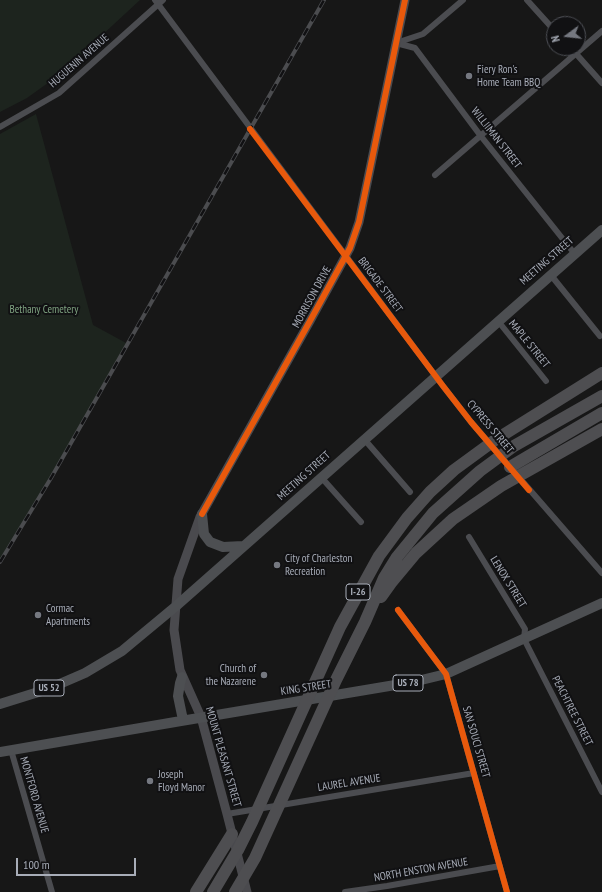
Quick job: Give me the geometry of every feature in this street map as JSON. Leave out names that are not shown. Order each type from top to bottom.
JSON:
[{"type":"highway","name":"I-26","points":[[213,892],[230,864],[252,822],[340,626],[379,556],[407,518],[430,492],[454,470],[495,440],[602,373]]},
{"type":"highway","name":"I-26","points":[[235,892],[255,858],[384,578],[397,557],[434,513],[480,471],[514,446],[602,396]]},
{"type":"highway","points":[[510,467],[602,413]]},
{"type":"highway","points":[[365,622],[391,582],[430,539],[452,519],[501,486],[602,429]]},
{"type":"highway","points":[[196,892],[232,834]]},
{"type":"main road","name":"MORRISON DRIVE","points":[[175,607],[178,579],[187,549],[202,514],[346,256],[359,222],[405,0]]},
{"type":"main road","name":"MEETING STREET","points":[[0,704],[48,689],[96,667],[122,652],[175,607],[550,274],[602,230]]},
{"type":"main road","points":[[202,514],[204,534],[210,542],[223,547],[243,546]]},
{"type":"main road","name":"KING STREET","points":[[0,752],[413,682],[446,674],[602,603]]},
{"type":"main road","name":"MOUNT PLEASANT STREET","points":[[175,607],[174,630],[182,677],[201,717],[247,892]]},
{"type":"main road","points":[[182,677],[178,696],[183,720]]},
{"type":"street","name":"HUGUENIN AVENUE","points":[[0,127],[59,93],[156,2],[164,0]]},
{"type":"street","points":[[396,43],[423,34],[463,0]]},
{"type":"street","points":[[527,0],[546,21]]},
{"type":"street","name":"BRIGADE STREET","points":[[156,2],[436,376]]},
{"type":"street","points":[[586,46],[602,32]]},
{"type":"street","name":"WILLIIMAN STREET","points":[[396,43],[415,48],[480,135],[574,253]]},
{"type":"street","points":[[435,175],[574,56]]},
{"type":"street","points":[[578,56],[602,83]]},
{"type":"street","points":[[550,274],[600,336]]},
{"type":"street","name":"MAPLE STREET","points":[[498,321],[546,380]]},
{"type":"street","name":"CYPRESS STREET","points":[[436,376],[471,422],[602,573]]},
{"type":"street","points":[[364,439],[410,492]]},
{"type":"street","points":[[322,477],[361,522]]},
{"type":"street","name":"LENOX STREET","points":[[469,538],[525,629],[524,639]]},
{"type":"street","name":"SAN SOUCI STREET","points":[[398,610],[446,674],[507,892]]},
{"type":"street","name":"PEACHTREE STREET","points":[[524,639],[602,792]]},
{"type":"street","name":"MONTFORD AVENUE","points":[[11,750],[52,892]]},
{"type":"street","name":"LAUREL AVENUE","points":[[227,814],[474,773]]},
{"type":"street","name":"NORTH ENSTON AVENUE","points":[[345,892],[500,866]]},
{"type":"green space","points":[[0,0],[140,0],[59,75],[27,98],[0,112]]},
{"type":"green space","name":"Bethany Cemetery","points":[[36,114],[93,325],[128,344],[51,478],[0,562],[0,134]]},
{"type":"railway","points":[[0,562],[51,478],[324,0]]},
{"type":"cycle path","points":[[202,514],[350,248],[359,222],[405,0]]},
{"type":"cycle path","points":[[250,129],[443,386],[471,422],[529,490]]},
{"type":"cycle path","points":[[398,610],[446,674],[507,892]]},
{"type":"place","name":"Fiery Ron's Home Team BBQ","points":[[469,76]]},
{"type":"place","name":"City of Charleston Recreation","points":[[277,565]]},
{"type":"place","name":"Cormac Apartments","points":[[38,615]]},
{"type":"place","name":"Church of the Nazarene","points":[[264,675]]},
{"type":"place","name":"Joseph Floyd Manor","points":[[150,781]]}]
